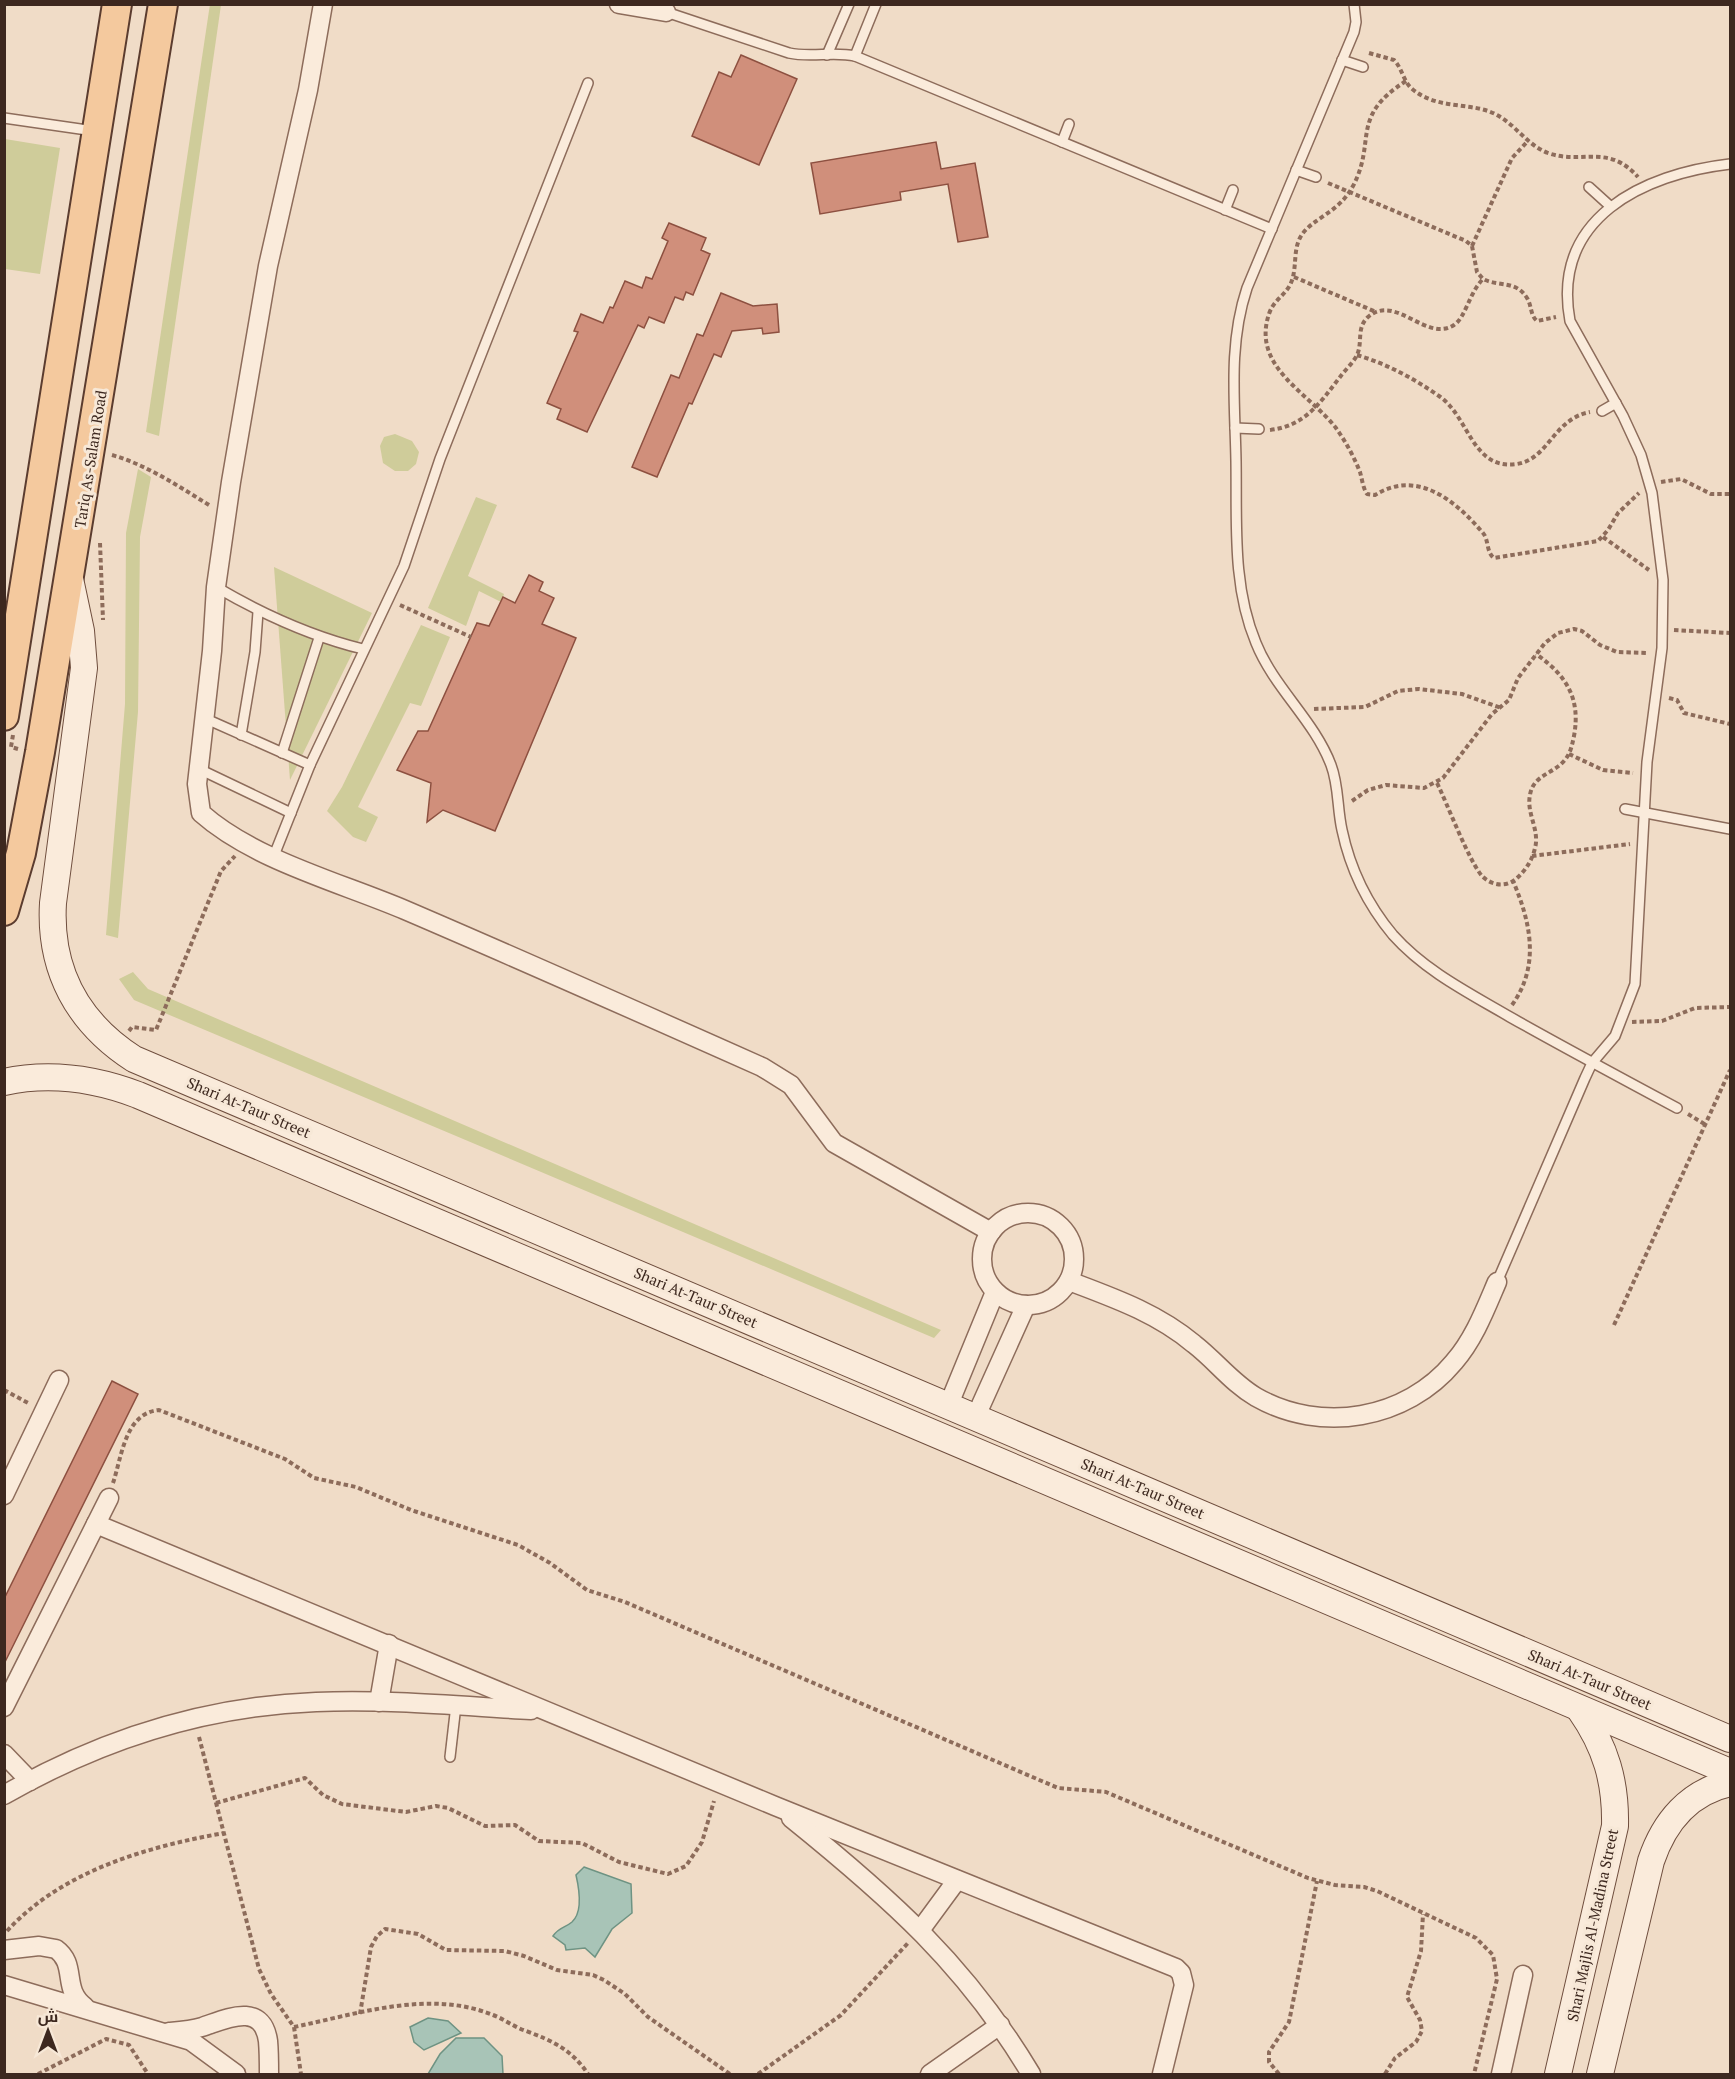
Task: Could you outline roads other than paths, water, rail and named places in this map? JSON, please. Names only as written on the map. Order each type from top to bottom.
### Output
[{"type":"main road","points":[[4,716],[117,4]]},
{"type":"main road","name":"Tariq As-Salam Road","points":[[4,911],[30,810],[70,579],[163,4]]},
{"type":"main road","name":"Shari At-Taur Street","points":[[70,579],[81,631],[84,668],[53,903],[53,939],[61,974],[78,1007],[102,1036],[117,1048],[134,1059],[949,1404],[1731,1739]]},
{"type":"main road","name":"Shari At-Taur Street","points":[[4,1082],[55,1077],[98,1082],[171,1109],[1580,1710],[1731,1772]]},
{"type":"main road","points":[[171,1109],[184,1080]]},
{"type":"main road","points":[[1218,1555],[1233,1526]]},
{"type":"main road","name":"Shari Majlis Al-Madina Street","points":[[1558,2074],[1615,1826],[1616,1801],[1605,1753],[1580,1710]]},
{"type":"main road","points":[[1600,2074],[1658,1839],[1671,1820],[1687,1804],[1706,1791],[1731,1783]]},
{"type":"street","points":[[323,4],[308,90],[286,181],[262,298],[216,587],[197,784],[201,813],[217,827],[273,858],[395,906],[762,1067],[791,1085],[834,1143],[991,1232]]},
{"type":"street","points":[[619,4],[666,12]]},
{"type":"street","points":[[1031,1213],[1046,1217],[1059,1225],[1069,1237],[1074,1251],[1074,1267],[1069,1281],[1051,1299],[1026,1305],[1014,1303],[995,1292],[988,1281],[982,1258],[984,1245],[991,1232],[1002,1221],[1016,1215],[1031,1213]]},
{"type":"street","points":[[1069,1281],[1117,1299],[1155,1317],[1196,1345],[1226,1376],[1255,1397],[1290,1412],[1330,1418],[1360,1416],[1389,1408],[1425,1389],[1441,1376],[1455,1361],[1475,1331],[1497,1282]]},
{"type":"street","points":[[949,1404],[995,1292]]},
{"type":"street","points":[[976,1416],[1026,1305]]},
{"type":"street","points":[[4,1495],[59,1380]]},
{"type":"street","points":[[4,1707],[109,1498]]},
{"type":"street","points":[[96,1524],[719,1783],[1176,1968],[1181,1973],[1184,1985],[1162,2074]]},
{"type":"street","points":[[379,1702],[388,1644]]},
{"type":"street","points":[[4,1795],[117,1741],[194,1718],[276,1705],[379,1702],[545,1711]]},
{"type":"street","points":[[4,1754],[30,1781]]},
{"type":"street","points":[[775,1806],[851,1866],[921,1929],[1000,2025],[1031,2074]]},
{"type":"street","points":[[921,1929],[957,1880]]},
{"type":"street","points":[[4,1950],[39,1946],[56,1949],[68,1965],[74,1996],[86,2008]]},
{"type":"street","points":[[1501,2074],[1523,1975]]},
{"type":"street","points":[[6,1983],[191,2041],[237,2074]]},
{"type":"street","points":[[166,2032],[200,2028],[233,2015],[249,2017],[256,2021],[266,2033],[269,2074]]},
{"type":"street","points":[[930,2074],[1000,2025]]},
{"type":"lane","points":[[827,55],[849,4]]},
{"type":"lane","points":[[855,56],[876,4]]},
{"type":"lane","points":[[1354,4],[1356,22],[1348,45],[1247,288],[1237,323],[1233,364],[1238,564],[1243,603],[1249,625],[1266,665],[1327,753],[1356,876],[1379,917],[1394,935],[1428,967],[1505,1014],[1677,1108]]},
{"type":"lane","points":[[666,12],[789,53],[810,57],[855,56],[1272,229]]},
{"type":"lane","points":[[1342,60],[1364,67]]},
{"type":"lane","points":[[273,858],[310,765],[404,566],[440,459],[588,83]]},
{"type":"lane","points":[[4,118],[97,132]]},
{"type":"lane","points":[[1062,141],[1069,124]]},
{"type":"lane","points":[[1497,1282],[1592,1063],[1615,1036],[1623,1019],[1638,965],[1646,771],[1662,648],[1663,580],[1659,533],[1650,486],[1641,455],[1617,404],[1569,315],[1566,287],[1574,254],[1591,224],[1610,206],[1645,188],[1691,172],[1731,164]]},
{"type":"lane","points":[[1296,170],[1316,177]]},
{"type":"lane","points":[[1589,187],[1610,206]]},
{"type":"lane","points":[[1225,210],[1233,190]]},
{"type":"lane","points":[[1602,411],[1617,404]]},
{"type":"lane","points":[[1235,428],[1258,429]]},
{"type":"lane","points":[[216,587],[258,612],[319,638],[363,649]]},
{"type":"lane","points":[[241,735],[255,652],[258,612]]},
{"type":"lane","points":[[282,753],[319,638]]},
{"type":"lane","points":[[204,718],[310,765]]},
{"type":"lane","points":[[199,769],[291,813]]},
{"type":"lane","points":[[1625,809],[1731,829]]},
{"type":"lane","points":[[450,1756],[456,1705]]}]
